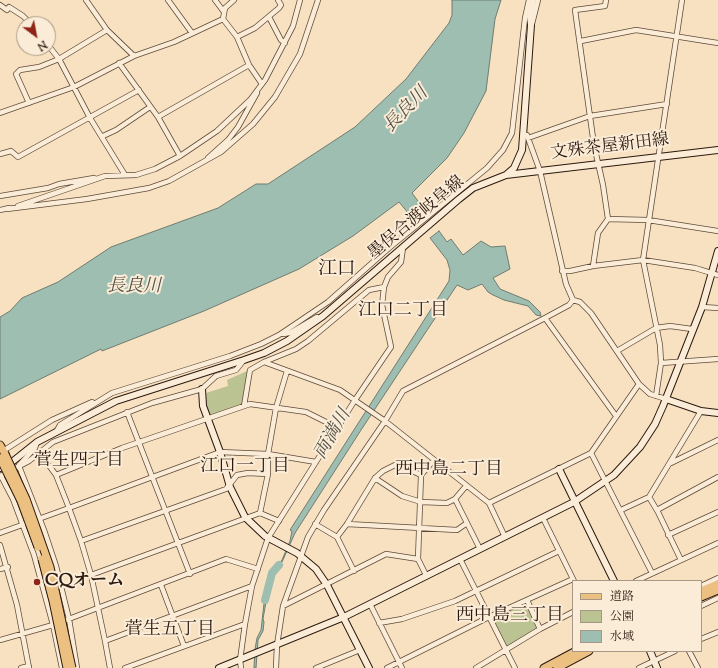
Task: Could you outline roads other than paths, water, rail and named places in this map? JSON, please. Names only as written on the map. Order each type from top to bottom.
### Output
[{"type":"main road","points":[[2,452],[39,550],[53,601],[67,668]]},
{"type":"main road","points":[[2,452],[26,499],[50,567],[58,598],[72,668]]},
{"type":"main road","points":[[702,591],[718,584]]},
{"type":"main road","points":[[702,597],[718,590]]},
{"type":"main road","points":[[544,668],[574,652]]},
{"type":"main road","points":[[557,668],[586,652]]},
{"type":"street","points":[[86,0],[107,30],[134,56]]},
{"type":"street","points":[[168,0],[192,33]]},
{"type":"street","points":[[215,0],[224,12]]},
{"type":"street","points":[[199,166],[228,140],[254,101],[260,86],[237,37],[223,19],[224,12],[234,0]]},
{"type":"street","points":[[237,37],[255,28],[280,8],[281,5],[278,0]]},
{"type":"street","points":[[0,196],[48,188],[59,184],[93,178],[136,175],[155,169],[180,156],[227,122],[250,100],[272,68],[285,43],[293,26],[300,0]]},
{"type":"street","points":[[0,210],[95,198],[149,188],[169,181],[199,166],[233,143],[253,124],[275,97],[300,54],[318,0]]},
{"type":"street","points":[[2,452],[52,420],[112,393],[230,356],[279,335],[328,302],[395,243],[487,168],[509,142],[515,121],[525,18],[529,0]]},
{"type":"street","name":"墨俣合渡岐阜線","points":[[0,468],[7,466],[37,442],[116,401],[264,353],[287,341],[322,316],[473,188],[506,175],[514,168],[522,150],[531,25],[530,17],[533,0]]},
{"type":"street","points":[[531,25],[538,0]]},
{"type":"street","points":[[593,266],[598,233],[608,219],[590,116],[576,10],[605,6],[606,0]]},
{"type":"street","points":[[656,396],[661,363],[643,260],[682,0]]},
{"type":"street","points":[[0,5],[7,10],[9,7],[23,16]]},
{"type":"street","points":[[269,17],[281,40],[285,43]]},
{"type":"street","points":[[0,114],[74,87],[134,56],[223,19]]},
{"type":"street","points":[[29,103],[16,74],[20,70],[39,67],[59,58],[107,30]]},
{"type":"street","points":[[581,41],[636,30],[718,43]]},
{"type":"street","points":[[56,54],[90,118],[103,136],[125,175]]},
{"type":"street","points":[[118,64],[158,117],[180,156]]},
{"type":"street","points":[[158,117],[249,65]]},
{"type":"street","points":[[0,154],[11,150],[18,157],[139,90]]},
{"type":"street","points":[[528,138],[590,116],[667,104]]},
{"type":"street","points":[[103,136],[116,130],[150,107]]},
{"type":"street","points":[[523,130],[528,138],[540,171],[562,271],[573,300]]},
{"type":"street","name":"文殊茶屋新田線","points":[[506,175],[718,150]]},
{"type":"street","points":[[7,209],[99,178]]},
{"type":"street","points":[[608,219],[648,220],[718,231]]},
{"type":"street","points":[[241,668],[245,624],[252,586],[270,539],[279,521],[316,462],[391,347],[382,305],[384,287],[388,277],[402,262],[403,248]]},
{"type":"street","points":[[219,668],[344,617],[543,518],[574,502],[606,482],[640,446],[655,424],[715,274],[718,250]]},
{"type":"street","points":[[562,271],[643,260],[695,268],[715,274]]},
{"type":"street","points":[[244,406],[250,370],[264,362],[296,349],[308,341],[369,290],[384,287]]},
{"type":"street","points":[[276,668],[277,645],[283,606],[298,555],[315,524],[403,391],[408,387],[545,318],[569,305],[573,300]]},
{"type":"street","points":[[573,300],[580,302],[591,313],[639,384],[646,391],[656,396],[701,411],[718,413]]},
{"type":"street","points":[[702,307],[718,308]]},
{"type":"street","points":[[279,335],[290,333],[317,317],[322,316]]},
{"type":"street","points":[[545,318],[616,416]]},
{"type":"street","points":[[617,351],[656,328],[670,326],[692,329]]},
{"type":"street","points":[[661,363],[681,360],[718,359]]},
{"type":"street","points":[[62,668],[42,584],[23,525],[1,476],[19,466],[53,442],[127,412],[202,389],[216,376],[236,370],[244,360]]},
{"type":"street","points":[[264,362],[286,371],[327,384],[356,400],[384,420],[489,503],[505,536]]},
{"type":"street","points":[[260,513],[268,474],[268,454],[276,408],[286,371]]},
{"type":"street","points":[[489,503],[591,453],[639,384]]},
{"type":"street","points":[[202,389],[203,406],[207,419],[220,452],[230,487],[245,517],[270,539],[298,555],[316,569],[327,585],[369,668]]},
{"type":"street","points":[[56,432],[60,425],[102,398]]},
{"type":"street","points":[[56,475],[139,442],[250,404],[306,412],[338,428]]},
{"type":"street","points":[[621,510],[649,497],[671,463],[701,411]]},
{"type":"street","points":[[127,412],[154,477],[190,574]]},
{"type":"street","points":[[671,463],[718,440]]},
{"type":"street","points":[[37,442],[36,448],[20,462],[19,466],[56,566],[77,668]]},
{"type":"street","points":[[39,452],[56,475],[81,541],[91,575],[110,668]]},
{"type":"street","points":[[0,533],[220,452],[268,454],[316,462]]},
{"type":"street","points":[[591,453],[652,573]]},
{"type":"street","points":[[426,575],[418,559],[421,475],[434,460]]},
{"type":"street","points":[[336,537],[347,524],[376,478],[383,470],[397,464],[421,475]]},
{"type":"street","points":[[559,469],[613,580]]},
{"type":"street","points":[[81,541],[230,487],[237,475],[248,473],[268,474]]},
{"type":"street","points":[[657,510],[718,477]]},
{"type":"street","points":[[376,478],[402,496],[421,502],[447,503],[455,499],[466,486]]},
{"type":"street","points":[[649,497],[657,510],[681,560]]},
{"type":"street","points":[[455,499],[480,549]]},
{"type":"street","points":[[668,535],[718,512]]},
{"type":"street","points":[[91,575],[245,517],[260,513],[279,521]]},
{"type":"street","points":[[543,518],[558,551],[574,580]]},
{"type":"street","points":[[347,524],[457,530],[467,523]]},
{"type":"street","points":[[315,524],[336,537],[354,572]]},
{"type":"street","points":[[638,580],[718,543]]},
{"type":"street","points":[[0,545],[8,567],[29,667],[21,668]]},
{"type":"street","points":[[379,623],[402,619],[455,601],[558,551]]},
{"type":"street","points":[[283,606],[354,572],[386,554],[418,559]]},
{"type":"street","points":[[0,640],[53,626],[68,619],[229,559],[258,569]]},
{"type":"street","points":[[460,559],[515,668]]},
{"type":"street","points":[[0,569],[8,567]]},
{"type":"street","points":[[702,586],[718,578]]},
{"type":"street","points":[[387,668],[489,617],[572,581]]},
{"type":"street","points":[[161,585],[184,646]]},
{"type":"street","points":[[105,641],[252,586]]},
{"type":"street","points":[[702,606],[718,598]]},
{"type":"street","points":[[527,600],[540,629]]},
{"type":"street","points":[[370,604],[402,668]]},
{"type":"street","points":[[476,668],[507,651],[540,629],[572,613]]},
{"type":"street","points":[[125,668],[245,624]]},
{"type":"street","points":[[702,640],[718,632]]},
{"type":"street","points":[[316,668],[328,666],[360,650]]},
{"type":"street","points":[[650,652],[658,668]]},
{"type":"street","points":[[639,668],[673,652]]},
{"type":"street","points":[[690,652],[698,668]]},
{"type":"water","name":"長良川","points":[[452,0],[501,0],[495,19],[486,91],[464,133],[447,158],[412,193],[421,205],[409,214],[399,202],[353,236],[299,269],[204,311],[102,351],[101,349],[0,399],[0,317],[10,311],[22,298],[58,282],[111,247],[218,208],[256,184],[268,184],[355,127],[406,79],[449,23],[452,15]]},
{"type":"water","points":[[439,231],[447,242],[451,239],[463,255],[481,241],[491,247],[505,246],[510,269],[493,278],[500,289],[529,301],[540,312],[541,316],[536,315],[528,306],[504,300],[493,295],[488,292],[482,284],[468,290],[457,285],[295,533],[282,562],[276,571],[267,596],[263,619],[263,631],[258,640],[256,668],[254,668],[255,649],[257,638],[261,630],[265,595],[273,571],[282,560],[290,541],[292,531],[290,530],[449,281],[450,270],[447,260],[430,238]]},
{"type":"waterway","name":"両満川","points":[[265,600],[272,573],[279,565]]},
{"type":"place","name":"CQオーム","points":[[37,582]]},
{"type":"district","name":"江口","points":[[337,271]]},
{"type":"district","name":"江口二丁目","points":[[403,312]]},
{"type":"district","name":"菅生四丁目","points":[[79,462]]},
{"type":"district","name":"江口一丁目","points":[[245,468]]},
{"type":"district","name":"西中島二丁目","points":[[449,471]]},
{"type":"district","name":"西中島三丁目","points":[[510,617]]},
{"type":"district","name":"菅生五丁目","points":[[170,631]]}]
